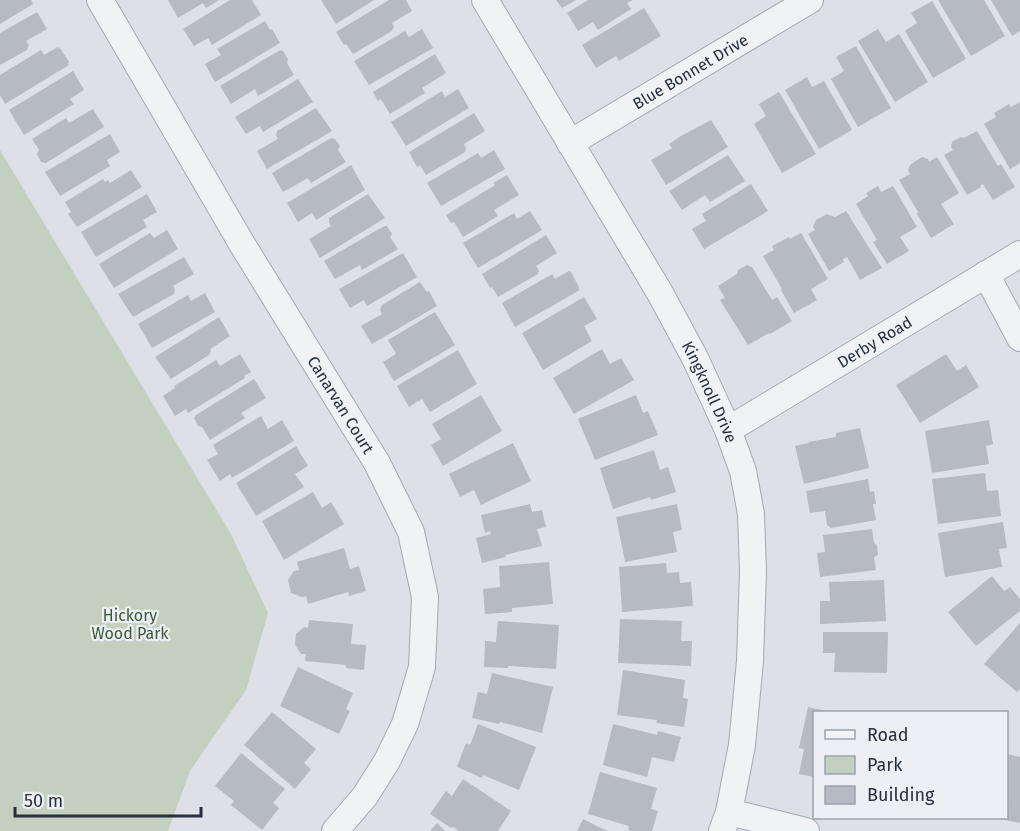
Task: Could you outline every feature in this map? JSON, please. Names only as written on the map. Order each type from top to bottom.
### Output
[{"type":"street","name":"Canarvan Court","points":[[100,0],[242,244],[377,463],[411,532],[425,597],[422,667],[405,724],[387,761],[365,796],[335,831]]},
{"type":"street","name":"Kingknoll Drive","points":[[485,0],[660,293],[695,358],[728,430],[743,471],[751,514],[753,571],[750,661],[742,745],[725,821]]},
{"type":"street","name":"Blue Bonnet Drive","points":[[570,143],[810,0]]},
{"type":"street","name":"Derby Road","points":[[728,430],[1020,254]]},
{"type":"street","points":[[986,274],[1020,338]]},
{"type":"street","points":[[725,821],[806,831]]},
{"type":"green space","name":"Hickory Wood Park","points":[[0,150],[231,534],[268,613],[246,690],[190,771],[168,831],[0,831]]},
{"type":"building","points":[[0,0],[31,0],[33,4],[0,24]]},
{"type":"building","points":[[168,0],[219,0],[206,8],[203,3],[178,18]]},
{"type":"building","points":[[230,0],[252,0],[261,15],[212,45],[208,38],[194,46],[183,29]]},
{"type":"building","points":[[321,0],[374,0],[336,24]]},
{"type":"building","points":[[389,0],[406,0],[412,11],[392,23],[394,26],[392,31],[353,54],[336,32]]},
{"type":"building","points":[[556,0],[576,0],[562,8]]},
{"type":"building","points":[[588,0],[633,0],[627,3],[631,9],[598,30],[593,22],[578,31],[567,13]]},
{"type":"building","points":[[938,0],[984,0],[1005,36],[971,56]]},
{"type":"building","points":[[991,0],[1020,0],[1020,31],[1012,36]]},
{"type":"building","points":[[932,1],[966,59],[933,78],[905,31],[917,23],[911,13]]},
{"type":"building","points":[[644,8],[661,36],[619,61],[616,56],[596,68],[582,45]]},
{"type":"building","points":[[37,12],[47,29],[26,41],[29,45],[27,50],[0,65],[0,33]]},
{"type":"building","points":[[265,21],[280,43],[215,82],[205,64],[221,55],[217,49]]},
{"type":"building","points":[[422,29],[433,48],[369,85],[354,61],[405,31],[409,37]]},
{"type":"building","points":[[878,29],[886,42],[899,34],[928,82],[895,102],[858,41]]},
{"type":"building","points":[[856,46],[891,108],[858,127],[831,79],[844,71],[836,57]]},
{"type":"building","points":[[58,47],[69,65],[5,104],[0,95],[0,75],[41,50],[44,55]]},
{"type":"building","points":[[280,50],[288,59],[287,63],[294,75],[258,96],[255,89],[231,104],[220,86]]},
{"type":"building","points":[[435,54],[446,73],[422,88],[425,93],[390,114],[381,99],[378,101],[373,92]]},
{"type":"building","points":[[73,71],[84,90],[70,99],[74,104],[24,135],[9,110]]},
{"type":"building","points":[[807,77],[812,87],[824,81],[852,130],[819,149],[785,90]]},
{"type":"building","points":[[298,79],[313,102],[263,132],[260,126],[246,134],[235,117]]},
{"type":"building","points":[[458,89],[469,108],[406,146],[391,122],[442,91],[445,97]]},
{"type":"building","points":[[779,92],[816,154],[782,173],[754,124],[766,116],[759,104]]},
{"type":"building","points":[[1020,102],[1020,163],[1010,169],[984,124],[996,117],[994,113],[1009,104],[1011,107]]},
{"type":"building","points":[[316,108],[332,131],[267,169],[257,151],[278,139],[277,131]]},
{"type":"building","points":[[93,109],[104,127],[46,163],[41,162],[37,154],[39,150],[32,139],[66,118],[69,123]]},
{"type":"building","points":[[474,113],[485,131],[464,144],[465,152],[426,175],[420,165],[417,167],[409,152]]},
{"type":"building","points":[[711,120],[728,147],[666,185],[651,160],[672,148],[669,144],[681,136]]},
{"type":"building","points":[[977,131],[998,166],[1001,164],[1015,187],[993,200],[983,184],[967,195],[944,155],[953,150],[952,142]]},
{"type":"building","points":[[110,134],[120,152],[107,160],[110,166],[60,196],[45,172]]},
{"type":"building","points":[[331,138],[335,139],[340,146],[338,150],[346,162],[311,183],[308,178],[283,192],[272,173]]},
{"type":"building","points":[[494,150],[505,169],[441,206],[427,183],[478,153],[481,158]]},
{"type":"building","points":[[728,155],[745,181],[710,202],[705,195],[682,210],[669,191]]},
{"type":"building","points":[[922,157],[928,159],[929,162],[937,157],[959,193],[941,204],[954,224],[931,238],[899,180],[910,174],[908,170],[910,165]]},
{"type":"building","points":[[351,165],[365,190],[316,220],[312,213],[298,222],[287,203]]},
{"type":"building","points":[[131,170],[142,187],[77,227],[68,214],[71,212],[65,202],[103,179],[110,183]]},
{"type":"building","points":[[507,175],[519,195],[494,210],[498,216],[463,237],[454,222],[451,223],[446,215]]},
{"type":"building","points":[[751,184],[768,211],[704,249],[692,229],[706,221],[702,214]]},
{"type":"building","points":[[878,186],[881,192],[893,186],[917,227],[900,237],[909,251],[887,264],[873,242],[877,240],[856,204],[868,196],[866,193]]},
{"type":"building","points":[[147,194],[157,212],[143,220],[147,227],[96,257],[81,232]]},
{"type":"building","points":[[368,194],[385,218],[320,258],[309,239],[331,226],[329,218]]},
{"type":"building","points":[[530,211],[542,230],[478,268],[463,243],[514,213],[517,219]]},
{"type":"building","points":[[846,211],[882,268],[860,280],[847,257],[843,259],[844,262],[829,271],[808,234],[815,230],[813,227],[816,220],[827,214],[835,217]]},
{"type":"building","points":[[387,226],[392,234],[390,237],[398,249],[362,270],[360,265],[335,279],[324,261]]},
{"type":"building","points":[[167,230],[178,249],[114,288],[99,264],[150,233],[154,238]]},
{"type":"building","points":[[801,233],[828,279],[811,289],[817,300],[794,313],[763,256],[774,250],[772,246]]},
{"type":"building","points":[[546,235],[557,253],[536,266],[539,270],[538,274],[498,297],[482,274]]},
{"type":"building","points":[[403,253],[417,277],[367,306],[364,300],[350,308],[339,289]]},
{"type":"building","points":[[184,257],[194,274],[173,286],[174,294],[133,317],[118,294]]},
{"type":"building","points":[[747,265],[752,267],[772,300],[777,297],[792,321],[748,345],[720,300],[725,298],[718,286]]},
{"type":"building","points":[[569,271],[580,290],[515,327],[502,303],[552,274],[555,279]]},
{"type":"building","points":[[420,282],[427,292],[429,291],[437,306],[372,344],[361,326],[382,314],[380,310],[382,305]]},
{"type":"building","points":[[205,293],[215,312],[152,348],[138,324],[188,295],[191,301]]},
{"type":"building","points":[[584,297],[597,319],[584,326],[592,341],[543,370],[522,333]]},
{"type":"building","points":[[435,312],[455,345],[394,381],[383,362],[396,354],[388,340]]},
{"type":"building","points":[[219,317],[230,336],[210,349],[209,355],[171,379],[155,357]]},
{"type":"building","points":[[602,349],[610,364],[621,358],[634,380],[574,414],[553,378]]},
{"type":"building","points":[[458,350],[477,384],[430,412],[422,399],[409,407],[397,386]]},
{"type":"building","points":[[240,354],[251,372],[244,376],[245,378],[188,413],[186,409],[175,416],[163,396],[175,388],[174,386],[216,360],[220,366]]},
{"type":"building","points":[[946,354],[957,371],[966,365],[979,387],[920,423],[896,385]]},
{"type":"building","points":[[254,379],[266,398],[241,413],[245,418],[210,440],[202,427],[198,426],[194,418],[196,415]]},
{"type":"building","points":[[481,395],[502,431],[443,466],[431,445],[441,439],[432,424]]},
{"type":"building","points":[[636,395],[643,413],[648,411],[658,435],[595,460],[578,419]]},
{"type":"building","points":[[261,416],[268,429],[282,420],[294,441],[232,478],[230,474],[220,481],[207,460],[218,454],[213,445]]},
{"type":"building","points":[[989,420],[993,444],[986,446],[989,464],[932,473],[925,431]]},
{"type":"building","points":[[860,428],[869,468],[804,484],[795,446],[836,437],[836,433]]},
{"type":"building","points":[[513,443],[531,481],[481,505],[474,490],[460,497],[449,474]]},
{"type":"building","points":[[296,446],[308,466],[295,474],[304,487],[256,516],[236,483]]},
{"type":"building","points":[[654,450],[660,470],[668,467],[676,492],[651,500],[650,497],[613,509],[600,468]]},
{"type":"building","points":[[985,473],[987,491],[998,490],[1001,516],[938,524],[932,479]]},
{"type":"building","points":[[868,479],[870,492],[874,491],[876,504],[873,504],[876,520],[831,528],[827,525],[825,511],[810,513],[806,491]]},
{"type":"building","points":[[313,492],[322,508],[331,502],[344,524],[284,560],[262,521]]},
{"type":"building","points":[[530,504],[532,512],[542,510],[546,527],[537,529],[542,546],[482,563],[476,538],[491,534],[490,531],[485,533],[481,515]]},
{"type":"building","points":[[677,504],[682,530],[673,532],[677,552],[625,562],[616,517]]},
{"type":"building","points":[[1003,522],[1007,548],[999,549],[1002,567],[945,577],[938,533]]},
{"type":"building","points":[[872,529],[878,555],[874,557],[876,570],[820,577],[817,553],[825,552],[823,535]]},
{"type":"building","points":[[344,548],[350,569],[359,566],[366,591],[349,596],[348,592],[308,604],[306,596],[291,593],[288,580],[294,571],[299,570],[297,562]]},
{"type":"building","points":[[549,562],[553,604],[512,608],[512,612],[485,614],[483,589],[500,587],[499,566]]},
{"type":"building","points":[[666,563],[667,573],[679,572],[680,583],[691,582],[693,606],[622,612],[619,567]]},
{"type":"building","points":[[992,576],[1004,591],[1010,587],[1020,599],[1020,611],[976,646],[948,612]]},
{"type":"building","points":[[884,580],[886,621],[820,624],[820,601],[830,601],[829,582]]},
{"type":"building","points":[[620,619],[682,621],[681,641],[692,641],[691,666],[618,663]]},
{"type":"building","points":[[309,620],[353,624],[351,644],[366,645],[364,670],[346,668],[346,665],[305,661],[306,654],[301,654],[295,645],[296,634],[304,627],[308,628]]},
{"type":"building","points":[[498,621],[559,625],[556,669],[484,667],[485,641],[496,642]]},
{"type":"building","points":[[1020,623],[1020,689],[1017,692],[984,664]]},
{"type":"building","points":[[823,632],[888,632],[887,673],[834,672],[835,653],[823,653]]},
{"type":"building","points":[[298,667],[353,693],[346,709],[350,711],[339,734],[280,706]]},
{"type":"building","points":[[623,670],[685,680],[683,698],[688,699],[684,727],[656,723],[657,720],[617,715]]},
{"type":"building","points":[[492,673],[553,687],[542,733],[500,722],[499,724],[472,718],[478,692],[487,694]]},
{"type":"building","points":[[808,707],[826,711],[813,711],[813,777],[799,774],[804,749],[799,748]]},
{"type":"building","points":[[272,712],[316,749],[304,763],[311,769],[295,789],[244,745]]},
{"type":"building","points":[[478,724],[536,747],[519,790],[457,767],[466,743],[470,745]]},
{"type":"building","points":[[613,724],[657,735],[658,731],[681,737],[674,762],[652,757],[647,777],[603,765]]},
{"type":"building","points":[[241,753],[285,789],[273,803],[279,808],[262,830],[231,805],[234,801],[215,786]]},
{"type":"building","points":[[1008,754],[1020,757],[1020,823],[1005,820],[1008,819]]},
{"type":"building","points":[[600,772],[657,788],[651,809],[658,811],[652,831],[631,831],[628,830],[629,826],[588,814]]},
{"type":"building","points":[[463,779],[511,811],[498,831],[459,831],[430,814],[446,791],[452,796]]},
{"type":"building","points":[[583,819],[607,831],[577,831]]},
{"type":"building","points":[[437,823],[445,831],[430,831]]}]
